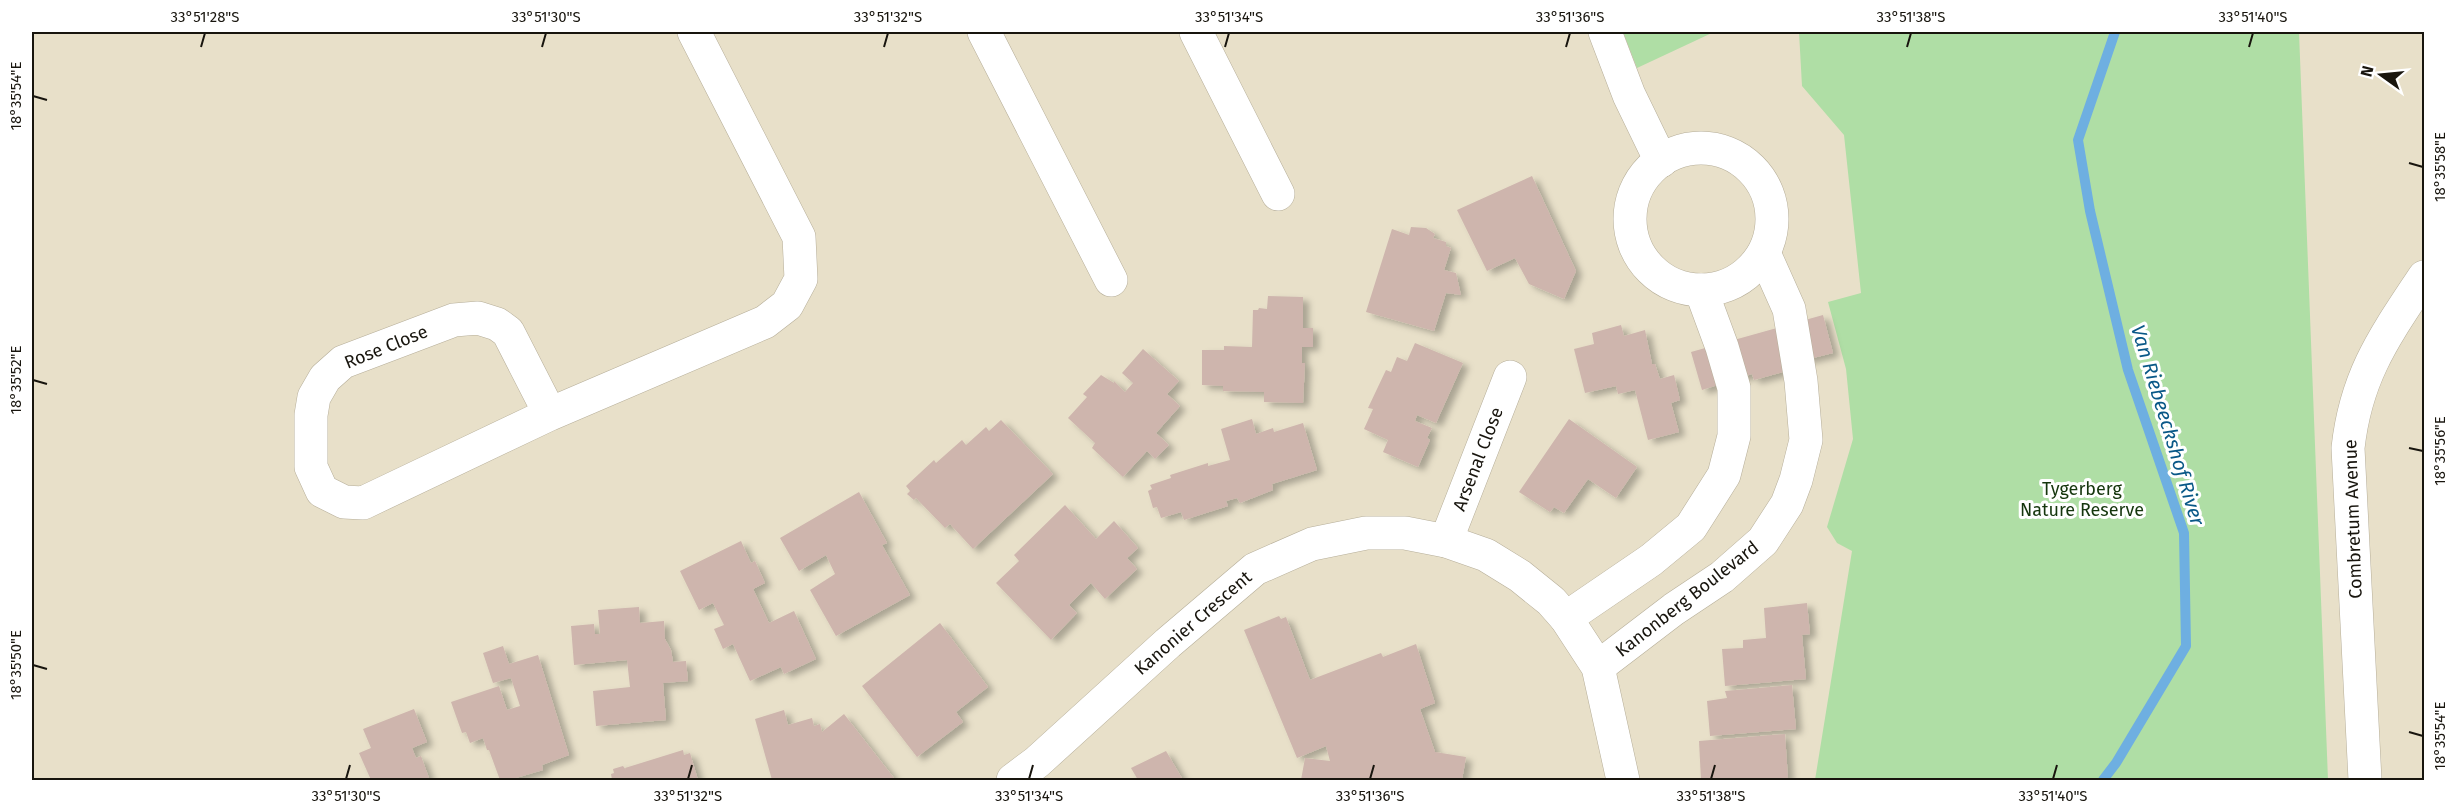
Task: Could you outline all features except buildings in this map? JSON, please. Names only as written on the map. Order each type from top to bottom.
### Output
[{"type":"street","name":"Rose Close","points":[[550,414],[508,332],[497,324],[478,318],[454,320],[343,362],[325,378],[314,397],[310,415],[311,466],[322,491],[344,502],[363,503],[550,414],[765,322],[787,305],[801,279],[799,237],[694,32]]},
{"type":"street","points":[[984,32],[1111,280]]},
{"type":"street","points":[[1196,32],[1278,194]]},
{"type":"street","points":[[1605,32],[1629,95],[1661,161]]},
{"type":"street","points":[[1706,148],[1729,153],[1749,166],[1764,184],[1772,207],[1772,230],[1764,253],[1753,268],[1738,281],[1720,288],[1701,290],[1684,288],[1667,282],[1641,257],[1630,223],[1632,205],[1647,173],[1661,161],[1682,150],[1706,148]]},
{"type":"street","name":"Kanonberg Boulevard","points":[[1598,668],[1674,609],[1722,577],[1763,541],[1787,504],[1806,440],[1801,381],[1789,309],[1764,253]]},
{"type":"street","name":"Combretum Avenue","points":[[2365,780],[2348,448],[2351,421],[2368,367],[2382,341],[2424,277]]},
{"type":"street","points":[[1566,618],[1651,560],[1691,527],[1724,475],[1734,436],[1734,388],[1701,290]]},
{"type":"street","name":"Arsenal Close","points":[[1446,541],[1510,377]]},
{"type":"street","name":"Kanonier Crescent","points":[[1013,780],[1038,762],[1168,643],[1255,569],[1312,544],[1366,533],[1406,533],[1446,541],[1486,555],[1520,576],[1551,601],[1566,618],[1598,668],[1623,780]]},
{"type":"green space","points":[[1623,32],[1714,32],[1637,68]]},
{"type":"green space","name":"Tygerberg Nature Reserve","points":[[1799,32],[2299,32],[2328,780],[1815,780],[1852,551],[1837,543],[1827,527],[1853,439],[1846,369],[1828,302],[1861,293],[1844,135],[1802,86]]},
{"type":"waterway","name":"Van Riebeeckshof River","points":[[2103,780],[2116,763],[2186,646],[2184,533],[2128,370],[2090,211],[2078,140],[2115,32]]}]
